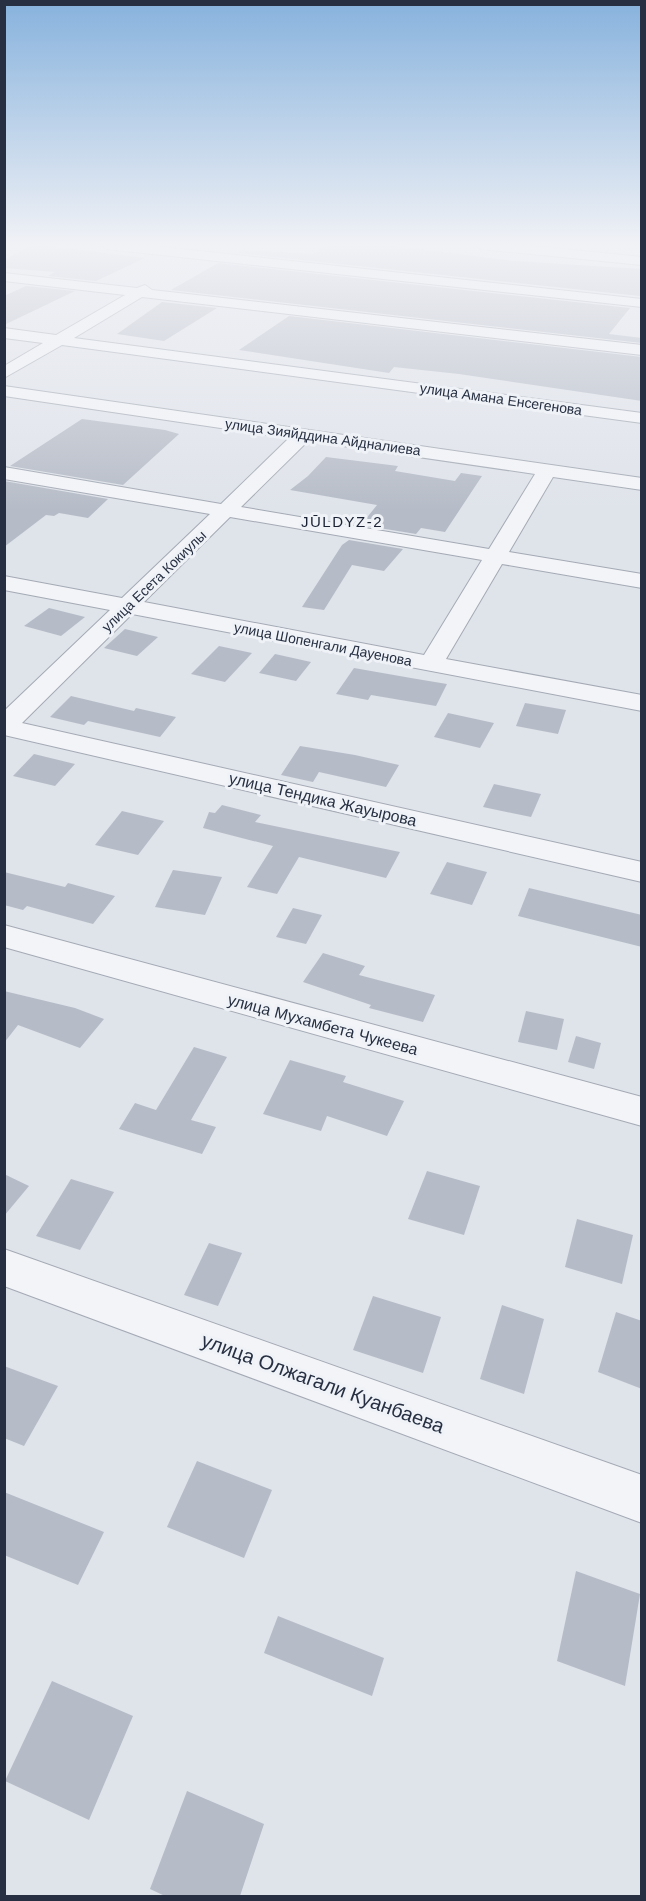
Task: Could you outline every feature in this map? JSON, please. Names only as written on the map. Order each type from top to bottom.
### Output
[{"type":"street","name":"улица Амана Енсегенова","points":[[10,334],[642,418]]},
{"type":"street","points":[[4,373],[69,334]]},
{"type":"street","points":[[501,334],[642,350]]},
{"type":"street","name":"улица Зияйддина Айдналиева","points":[[4,391],[642,484]]},
{"type":"street","name":"улица Есета Кокиулы","points":[[4,726],[303,435]]},
{"type":"street","points":[[431,664],[547,470]]},
{"type":"street","points":[[4,473],[227,509],[495,558],[642,581]]},
{"type":"street","name":"улица Шопенгали Дауенова","points":[[4,583],[642,703]]},
{"type":"street","name":"улица Тендика Жауырова","points":[[4,726],[642,872]]},
{"type":"street","name":"улица Мухамбета Чукеева","points":[[4,936],[642,1112]]},
{"type":"street","name":"улица Олжагали Куанбаева","points":[[4,1267],[642,1499]]},
{"type":"building","points":[[117,334],[176,334],[164,341]]},
{"type":"building","points":[[263,334],[442,334],[642,357],[642,401],[459,374],[394,367],[389,373],[239,350]]},
{"type":"building","points":[[559,334],[609,334],[642,338],[642,343]]},
{"type":"building","points":[[82,419],[165,430],[179,434],[123,485],[10,466]]},
{"type":"building","points":[[326,457],[398,466],[395,471],[455,481],[461,473],[482,476],[445,532],[421,528],[416,534],[361,525],[377,505],[290,490],[308,476]]},
{"type":"building","points":[[4,481],[108,499],[88,518],[59,513],[54,516],[46,515],[4,547]]},
{"type":"building","points":[[349,540],[403,549],[384,571],[352,565],[324,610],[302,607],[342,545]]},
{"type":"building","points":[[49,608],[85,617],[61,636],[24,626]]},
{"type":"building","points":[[125,629],[158,637],[137,656],[104,648]]},
{"type":"building","points":[[219,646],[252,653],[225,682],[191,674]]},
{"type":"building","points":[[275,654],[311,662],[296,681],[259,673]]},
{"type":"building","points":[[354,668],[447,684],[436,706],[371,695],[368,700],[336,694]]},
{"type":"building","points":[[71,696],[134,711],[136,708],[176,717],[160,737],[88,721],[84,725],[50,717]]},
{"type":"building","points":[[525,703],[566,710],[558,734],[516,726]]},
{"type":"building","points":[[448,713],[494,723],[480,748],[434,737]]},
{"type":"building","points":[[300,746],[399,765],[386,787],[319,772],[313,782],[281,775]]},
{"type":"building","points":[[34,754],[75,764],[55,786],[13,776]]},
{"type":"building","points":[[494,784],[541,794],[531,817],[483,807]]},
{"type":"building","points":[[222,805],[261,815],[255,822],[400,852],[386,878],[299,857],[277,894],[247,887],[273,846],[203,828],[209,812],[215,813]]},
{"type":"building","points":[[122,811],[164,821],[138,855],[95,845]]},
{"type":"building","points":[[447,862],[487,872],[472,905],[430,894]]},
{"type":"building","points":[[173,870],[222,877],[205,915],[155,907]]},
{"type":"building","points":[[4,872],[65,887],[68,883],[115,896],[93,924],[27,906],[23,910],[4,905]]},
{"type":"building","points":[[529,888],[642,915],[642,947],[518,916]]},
{"type":"building","points":[[293,908],[322,915],[306,944],[276,937]]},
{"type":"building","points":[[323,953],[365,966],[359,975],[435,995],[423,1022],[369,1008],[371,1005],[303,982]]},
{"type":"building","points":[[4,991],[75,1008],[104,1019],[80,1048],[18,1025],[4,1043]]},
{"type":"building","points":[[526,1011],[564,1019],[557,1050],[518,1042]]},
{"type":"building","points":[[576,1036],[601,1043],[594,1069],[568,1062]]},
{"type":"building","points":[[194,1047],[227,1057],[191,1120],[216,1127],[202,1154],[119,1129],[135,1103],[156,1110]]},
{"type":"building","points":[[290,1060],[346,1076],[343,1082],[404,1101],[387,1136],[327,1116],[321,1131],[263,1114]]},
{"type":"building","points":[[427,1171],[480,1186],[464,1235],[408,1219]]},
{"type":"building","points":[[4,1174],[29,1186],[4,1216]]},
{"type":"building","points":[[71,1179],[114,1192],[80,1250],[36,1236]]},
{"type":"building","points":[[577,1219],[633,1235],[622,1284],[565,1267]]},
{"type":"building","points":[[209,1243],[242,1253],[218,1306],[184,1295]]},
{"type":"building","points":[[373,1296],[441,1317],[423,1373],[353,1350]]},
{"type":"building","points":[[502,1305],[544,1319],[524,1394],[480,1379]]},
{"type":"building","points":[[616,1312],[642,1321],[642,1389],[598,1372]]},
{"type":"building","points":[[4,1366],[58,1386],[24,1446],[4,1438]]},
{"type":"building","points":[[197,1461],[272,1490],[244,1558],[167,1527]]},
{"type":"building","points":[[4,1492],[104,1532],[78,1585],[4,1555]]},
{"type":"building","points":[[576,1571],[640,1594],[625,1686],[557,1661]]},
{"type":"building","points":[[278,1616],[384,1658],[372,1696],[264,1653]]},
{"type":"building","points":[[52,1681],[133,1716],[89,1820],[5,1781]]},
{"type":"building","points":[[187,1791],[264,1824],[240,1896],[165,1896],[150,1889]]},
{"type":"district","name":"JŪLDYZ-2","points":[[342,522]]}]
